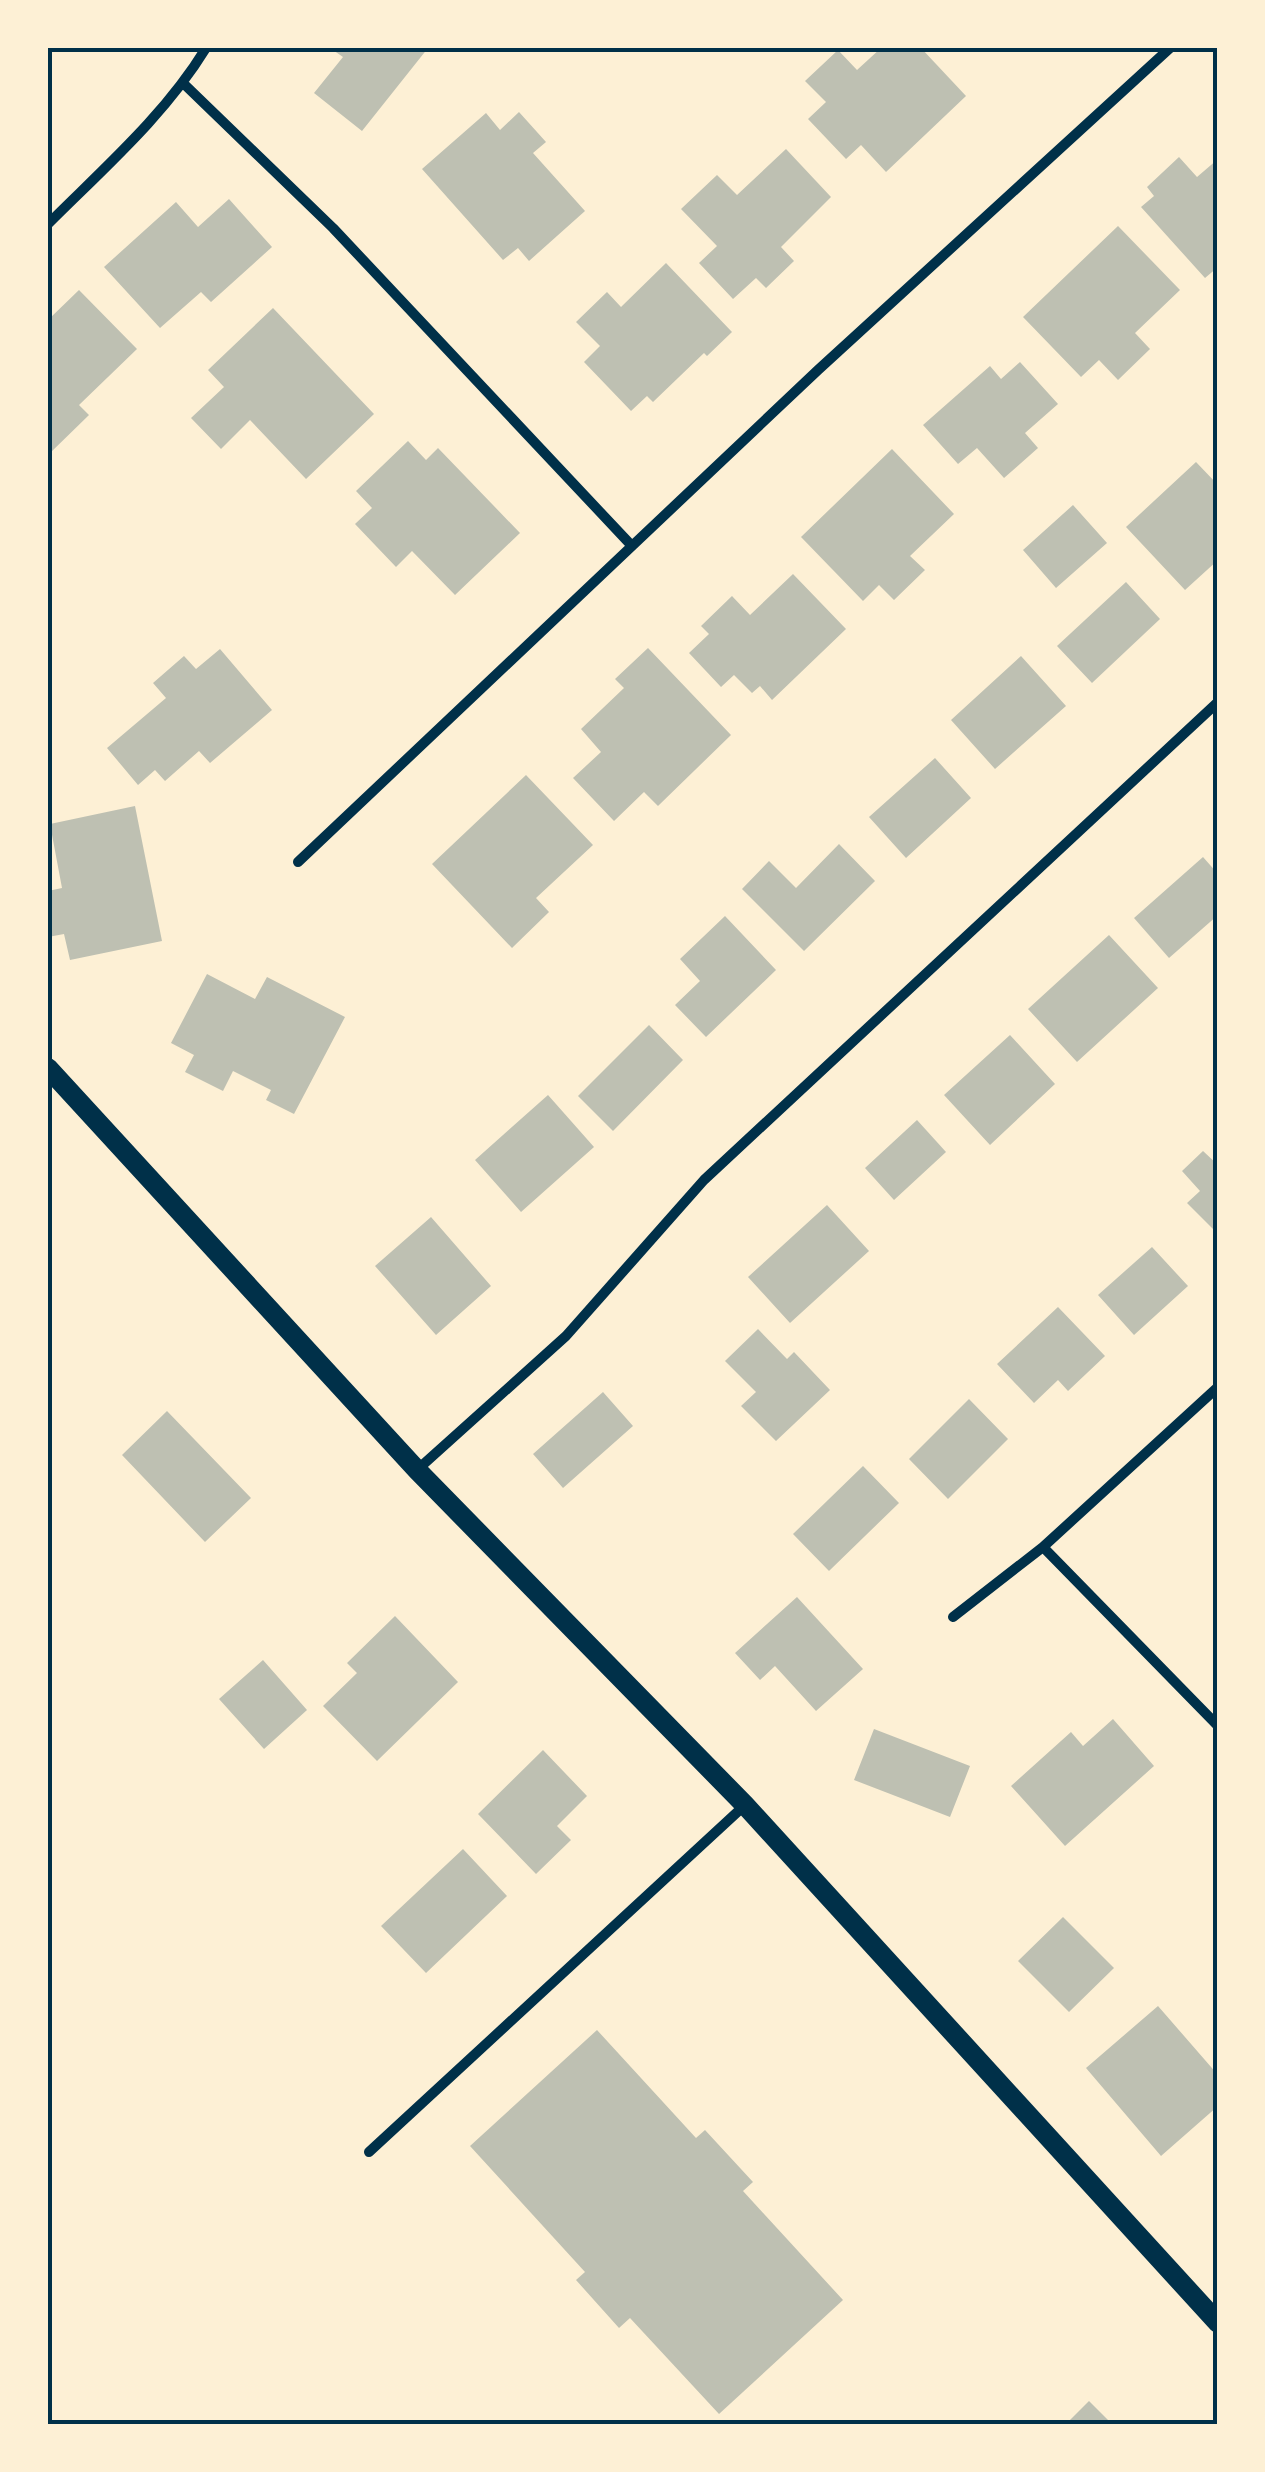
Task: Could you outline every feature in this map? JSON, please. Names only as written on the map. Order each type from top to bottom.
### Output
[{"type":"main road","points":[[48,1068],[417,1470],[745,1805],[1218,2322]]},
{"type":"street","points":[[48,224],[184,84],[206,48]]},
{"type":"street","points":[[298,862],[818,370],[1170,48]]},
{"type":"street","points":[[184,84],[333,228],[632,546]]},
{"type":"street","points":[[417,1470],[566,1336],[704,1180],[1218,702]]},
{"type":"street","points":[[953,1617],[1044,1546],[1218,1387]]},
{"type":"street","points":[[1044,1546],[1218,1726]]},
{"type":"street","points":[[369,2152],[745,1805]]},
{"type":"building","points":[[330,48],[428,48],[362,131],[314,93],[343,57]]},
{"type":"building","points":[[881,48],[921,48],[966,96],[886,172],[861,145],[846,159],[808,119],[826,102],[805,81],[838,50],[857,70]]},
{"type":"building","points":[[519,112],[546,142],[533,153],[585,211],[529,261],[518,248],[503,260],[422,169],[486,113],[500,130]]},
{"type":"building","points":[[786,149],[831,197],[781,247],[794,261],[766,288],[756,278],[733,299],[699,263],[717,246],[681,209],[717,175],[737,195]]},
{"type":"building","points":[[1179,157],[1197,177],[1218,159],[1218,267],[1205,278],[1141,207],[1154,196],[1147,187]]},
{"type":"building","points":[[229,199],[272,247],[211,302],[201,292],[160,328],[104,267],[176,202],[198,227]]},
{"type":"building","points":[[1118,226],[1180,290],[1135,333],[1150,349],[1118,380],[1099,360],[1081,377],[1023,317]]},
{"type":"building","points":[[666,263],[732,332],[653,402],[647,396],[631,411],[584,362],[600,346],[576,322],[607,292],[621,307]]},
{"type":"building","points":[[79,290],[137,349],[79,405],[89,415],[48,455],[48,320]]},
{"type":"building","points":[[273,308],[374,414],[306,479],[250,420],[221,449],[191,418],[224,387],[208,370]]},
{"type":"building","points":[[1020,362],[1058,404],[1025,433],[1038,448],[1004,478],[977,448],[958,464],[923,425],[990,366],[1001,379]]},
{"type":"building","points":[[408,441],[426,460],[438,448],[520,533],[455,595],[412,551],[396,567],[355,524],[372,508],[356,491]]},
{"type":"building","points":[[892,449],[954,514],[910,556],[925,570],[894,600],[879,585],[863,601],[801,537]]},
{"type":"building","points":[[1196,462],[1218,485],[1218,560],[1185,590],[1126,527]]},
{"type":"building","points":[[1073,505],[1107,543],[1056,588],[1023,550]]},
{"type":"building","points":[[793,574],[846,629],[772,700],[760,686],[752,693],[734,675],[721,687],[689,653],[709,634],[701,626],[732,596],[750,615]]},
{"type":"building","points":[[1126,582],[1160,619],[1092,683],[1057,646]]},
{"type":"building","points":[[648,648],[731,735],[658,806],[644,792],[614,821],[573,778],[601,752],[581,729],[624,688],[615,679]]},
{"type":"building","points":[[220,649],[272,710],[210,763],[199,751],[165,781],[155,770],[138,785],[107,748],[166,698],[153,683],[184,656],[196,669]]},
{"type":"building","points":[[1021,656],[1066,706],[995,769],[951,720]]},
{"type":"building","points":[[935,758],[971,798],[906,858],[869,817]]},
{"type":"building","points":[[526,775],[593,845],[536,898],[549,912],[512,948],[432,864]]},
{"type":"building","points":[[135,806],[162,941],[70,960],[64,934],[48,937],[48,891],[62,888],[50,824]]},
{"type":"building","points":[[839,844],[875,881],[804,951],[742,889],[769,861],[796,888]]},
{"type":"building","points":[[1203,857],[1218,874],[1218,915],[1169,958],[1134,918]]},
{"type":"building","points":[[725,916],[776,970],[706,1037],[675,1005],[700,981],[680,959]]},
{"type":"building","points":[[1109,935],[1158,988],[1077,1062],[1028,1009]]},
{"type":"building","points":[[207,974],[255,999],[267,977],[345,1017],[294,1114],[266,1100],[271,1090],[233,1071],[223,1091],[185,1072],[194,1055],[171,1043]]},
{"type":"building","points":[[649,1025],[683,1060],[613,1131],[578,1096]]},
{"type":"building","points":[[1010,1035],[1055,1084],[990,1145],[944,1095]]},
{"type":"building","points":[[548,1095],[594,1147],[521,1212],[475,1160]]},
{"type":"building","points":[[917,1120],[946,1152],[894,1200],[865,1168]]},
{"type":"building","points":[[1203,1151],[1218,1165],[1218,1234],[1187,1203],[1200,1191],[1182,1171]]},
{"type":"building","points":[[827,1205],[869,1251],[790,1323],[748,1277]]},
{"type":"building","points":[[431,1217],[491,1286],[436,1335],[375,1266]]},
{"type":"building","points":[[1152,1247],[1188,1286],[1134,1335],[1098,1295]]},
{"type":"building","points":[[1058,1307],[1105,1356],[1068,1391],[1058,1380],[1034,1403],[997,1364]]},
{"type":"building","points":[[758,1329],[787,1359],[794,1352],[830,1390],[776,1441],[741,1406],[756,1392],[725,1361]]},
{"type":"building","points":[[603,1392],[633,1426],[563,1488],[533,1454]]},
{"type":"building","points":[[969,1399],[1008,1439],[948,1499],[909,1459]]},
{"type":"building","points":[[167,1411],[251,1498],[205,1542],[122,1455]]},
{"type":"building","points":[[863,1466],[899,1503],[829,1571],[793,1534]]},
{"type":"building","points":[[797,1597],[863,1669],[816,1711],[775,1666],[760,1680],[735,1653]]},
{"type":"building","points":[[395,1616],[458,1682],[377,1761],[323,1706],[357,1673],[347,1663]]},
{"type":"building","points":[[263,1660],[307,1710],[264,1749],[219,1699]]},
{"type":"building","points":[[1113,1719],[1154,1766],[1065,1846],[1011,1786],[1071,1732],[1083,1746]]},
{"type":"building","points":[[874,1729],[970,1766],[950,1817],[854,1780]]},
{"type":"building","points":[[543,1750],[587,1796],[557,1826],[571,1840],[536,1874],[478,1814]]},
{"type":"building","points":[[463,1849],[507,1896],[426,1973],[381,1926]]},
{"type":"building","points":[[1063,1917],[1114,1968],[1069,2012],[1018,1961]]},
{"type":"building","points":[[1158,2006],[1218,2075],[1218,2106],[1161,2156],[1086,2068]]},
{"type":"building","points":[[597,2030],[696,2138],[705,2130],[753,2182],[743,2191],[843,2300],[719,2414],[630,2318],[619,2328],[576,2280],[585,2272],[470,2146]]},
{"type":"building","points":[[1089,2401],[1112,2424],[1066,2424]]}]
